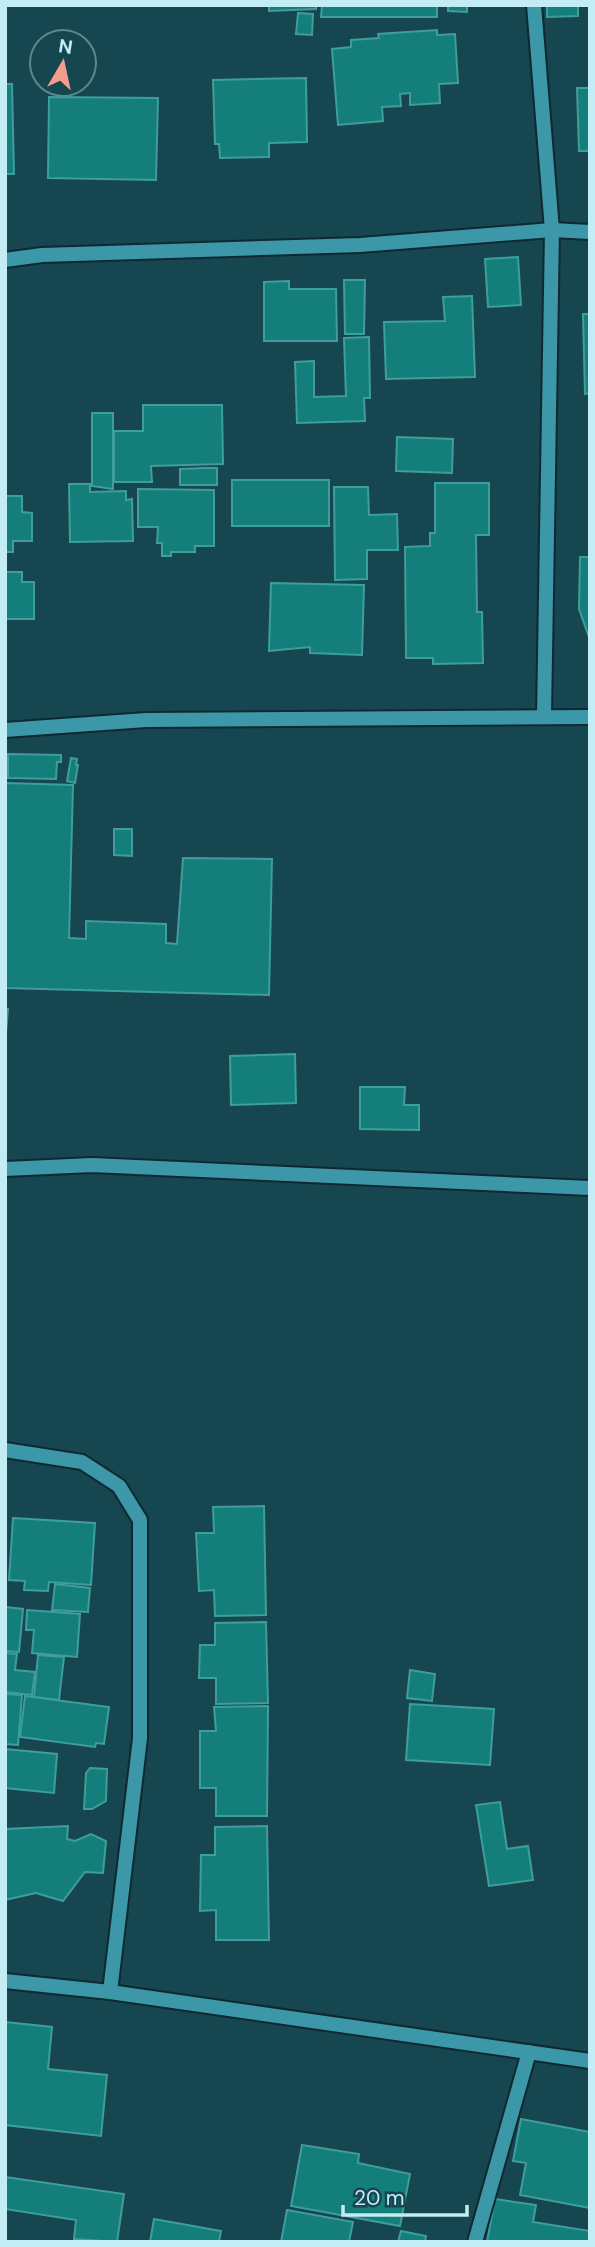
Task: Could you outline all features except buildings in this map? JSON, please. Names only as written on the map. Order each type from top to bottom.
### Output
[{"type":"street","points":[[534,5],[552,230],[544,716]]},
{"type":"street","points":[[5,260],[41,255],[360,245],[552,230],[590,232]]},
{"type":"street","points":[[5,730],[146,720],[590,717]]},
{"type":"street","points":[[5,1168],[92,1165],[590,1188]]},
{"type":"street","points":[[5,1450],[82,1462],[119,1486],[140,1520],[140,1738],[110,1992]]},
{"type":"street","points":[[5,1981],[110,1992],[590,2061]]},
{"type":"street","points":[[475,2242],[529,2052]]}]
